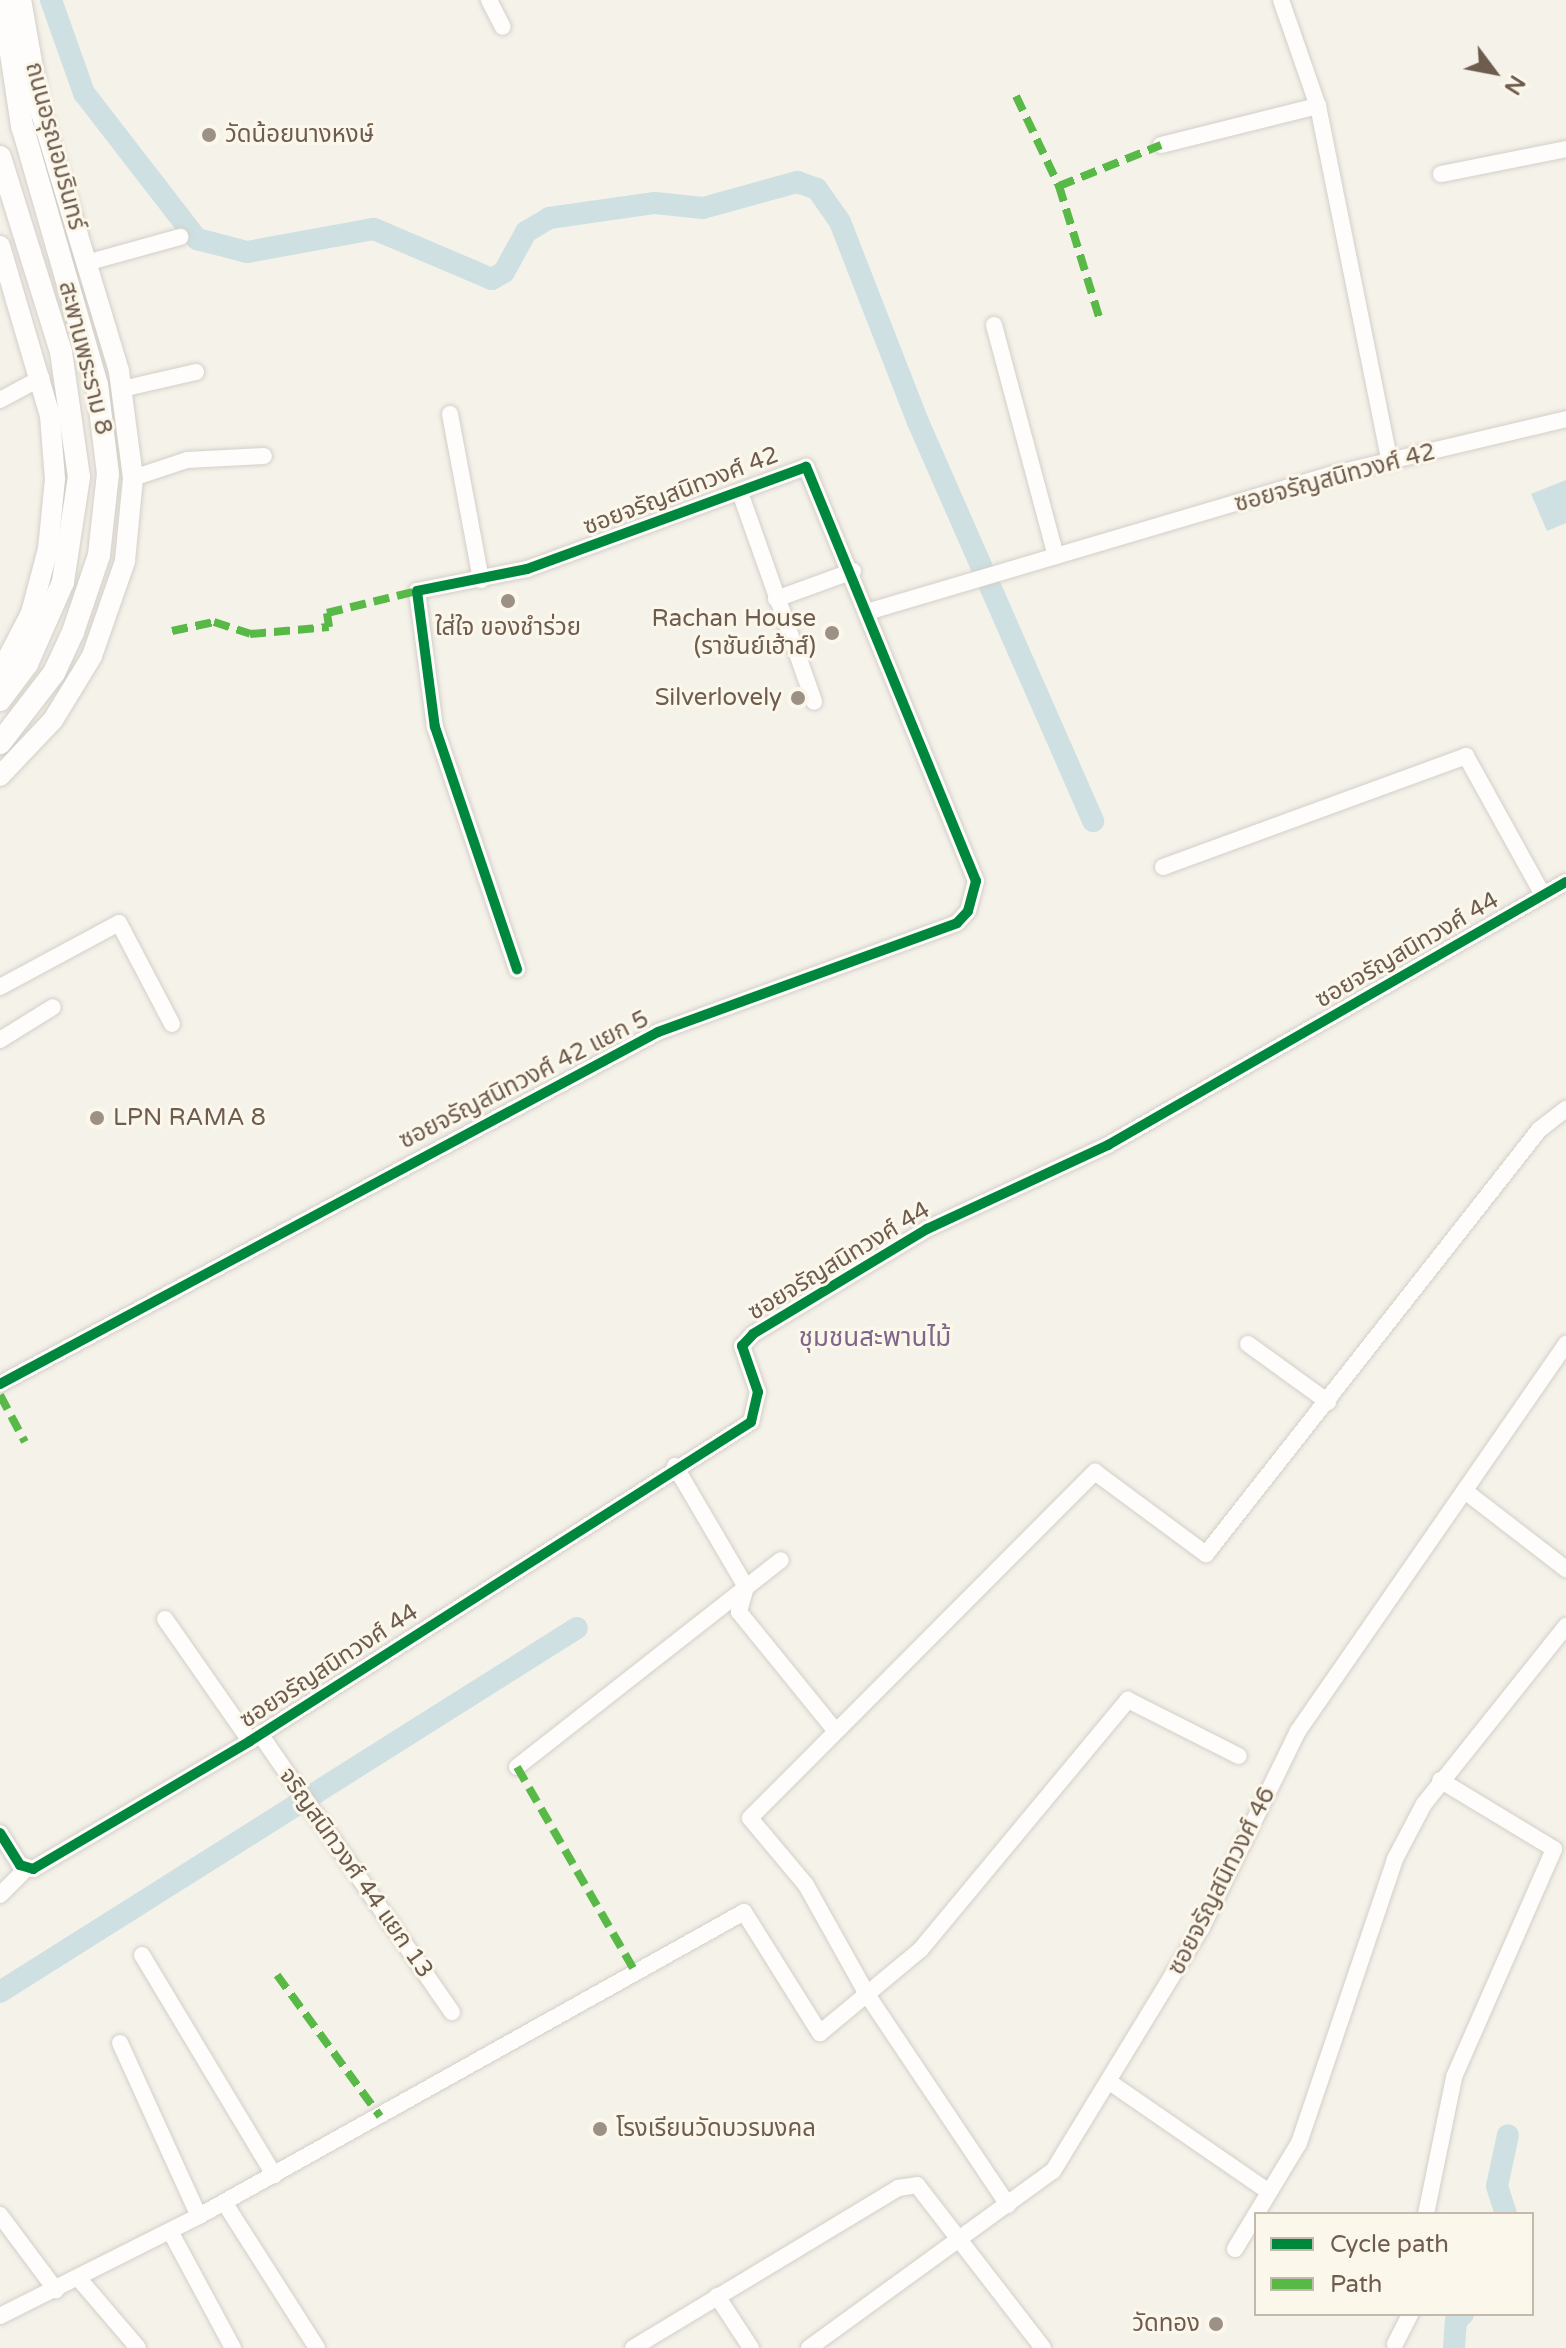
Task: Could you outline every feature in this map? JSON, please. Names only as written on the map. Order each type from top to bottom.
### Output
[{"type":"main road","name":"สะพานพระราม 8","points":[[0,743],[54,673],[79,619],[99,555],[108,474],[97,385],[22,126],[3,0]]},
{"type":"main road","name":"สะพานพระราม 8","points":[[0,157],[61,352],[79,477],[63,582],[27,664],[0,700]]},
{"type":"street","name":"ถนนอรุณอมรินทร์","points":[[0,776],[53,720],[92,656],[125,561],[133,478],[122,389],[29,44],[21,0]]},
{"type":"street","points":[[489,0],[503,27]]},
{"type":"street","points":[[1281,0],[1318,106],[1390,463]]},
{"type":"street","points":[[1161,145],[1318,106]]},
{"type":"street","points":[[1441,174],[1566,149]]},
{"type":"street","points":[[86,263],[180,237]]},
{"type":"street","points":[[0,246],[41,378],[53,445],[54,511],[31,613],[0,673]]},
{"type":"street","points":[[994,325],[1056,556]]},
{"type":"street","points":[[122,389],[196,372]]},
{"type":"street","points":[[0,400],[41,378]]},
{"type":"street","points":[[450,414],[481,580]]},
{"type":"street","name":"ซอยจรัญสนิทวงศ์ 42","points":[[517,969],[435,727],[417,591],[481,580],[806,467],[853,571],[867,612],[1390,463],[1566,419]]},
{"type":"street","points":[[133,478],[187,460],[264,456]]},
{"type":"street","points":[[743,501],[814,702]]},
{"type":"street","points":[[776,599],[853,571]]},
{"type":"street","name":"ซอยจรัญสนิทวงศ์ 42 แยก 5","points":[[0,1384],[658,1032],[957,923],[974,899],[976,881],[867,612]]},
{"type":"street","points":[[1163,867],[1466,756],[1543,895]]},
{"type":"street","name":"ซอยจรัญสนิทวงศ์ 44","points":[[0,1895],[26,1869],[255,1737],[675,1466],[751,1422],[758,1392],[742,1346],[753,1334],[927,1229],[1108,1145],[1566,882]]},
{"type":"street","points":[[0,987],[119,923],[172,1024]]},
{"type":"street","points":[[0,1040],[53,1007]]},
{"type":"street","points":[[1008,2205],[868,1996],[806,1885],[750,1818],[1095,1472],[1206,1554],[1539,1130],[1566,1109]]},
{"type":"street","points":[[1248,1344],[1328,1402]]},
{"type":"street","name":"ซอยจรัญสนิทวงศ์ 46","points":[[809,2348],[964,2241],[1053,2171],[1111,2083],[1201,1929],[1298,1731],[1566,1344]]},
{"type":"street","points":[[675,1466],[746,1587],[739,1612],[835,1730]]},
{"type":"street","points":[[1465,1491],[1566,1569]]},
{"type":"street","points":[[517,1767],[781,1560]]},
{"type":"street","name":"จริญสนิทวงศ์ 44 แยก 13","points":[[165,1619],[303,1799],[452,2012]]},
{"type":"street","points":[[1257,2212],[1299,2143],[1395,1859],[1440,1780],[1566,1626]]},
{"type":"street","points":[[0,2316],[80,2280],[199,2216],[744,1912],[820,2033],[921,1949],[1128,1700],[1239,1756]]},
{"type":"street","points":[[1426,2212],[1454,2077],[1560,1845],[1440,1780]]},
{"type":"street","points":[[0,1833],[26,1869]]},
{"type":"street","points":[[142,1955],[274,2175]]},
{"type":"street","points":[[120,2043],[199,2216]]},
{"type":"street","points":[[1111,2083],[1269,2192]]},
{"type":"street","points":[[633,2348],[898,2188],[917,2185],[964,2241],[1043,2348]]},
{"type":"street","points":[[224,2202],[317,2348]]},
{"type":"street","points":[[0,2215],[56,2290]]},
{"type":"street","points":[[1235,2249],[1254,2217]]},
{"type":"street","points":[[170,2231],[233,2348]]},
{"type":"street","points":[[80,2280],[138,2348]]},
{"type":"street","points":[[717,2296],[751,2348]]},
{"type":"street","points":[[1395,2344],[1409,2316]]},
{"type":"shaded area","points":[[1566,480],[1566,523],[1547,531],[1531,494]]},
{"type":"waterway","points":[[51,0],[84,93],[197,239],[247,252],[374,229],[492,279],[504,272],[526,232],[549,218],[655,203],[703,208],[797,182],[817,189],[840,222],[918,422],[1093,821]]},
{"type":"waterway","points":[[0,1992],[577,1628]]},
{"type":"waterway","points":[[1505,2212],[1497,2186],[1508,2135]]},
{"type":"waterway","points":[[1454,2348],[1456,2321],[1461,2316]]},
{"type":"marked path","points":[[1016,96],[1059,186],[1100,320]]},
{"type":"marked path","points":[[1059,186],[1161,145]]},
{"type":"marked path","points":[[172,631],[214,622],[250,634],[329,627],[327,613],[417,591]]},
{"type":"marked path","points":[[0,1395],[25,1442]]},
{"type":"marked path","points":[[517,1767],[635,1971]]},
{"type":"marked path","points":[[277,1975],[380,2116]]},
{"type":"cycle path","points":[[0,1384],[658,1032],[957,923],[968,911],[976,881],[806,467],[527,569],[417,591],[435,727],[517,969]]},
{"type":"cycle path","points":[[0,1833],[20,1865],[33,1869],[250,1741],[751,1422],[758,1392],[742,1346],[753,1334],[927,1229],[1108,1145],[1566,882]]},
{"type":"place","name":"วัดน้อยนางหงษ์","points":[[209,135]]},
{"type":"place","name":"ใส่ใจ ของชำร่วย","points":[[508,601]]},
{"type":"place","name":"Rachan House (ราชันย์เฮ้าส์)","points":[[832,633]]},
{"type":"place","name":"Silverlovely","points":[[798,698]]},
{"type":"place","name":"LPN RAMA 8","points":[[97,1118]]},
{"type":"place","name":"โรงเรียนวัดบวรมงคล","points":[[600,2129]]},
{"type":"place","name":"วัดทอง","points":[[1216,2324]]},
{"type":"district","name":"ชุมชนสะพานไม้","points":[[875,1338]]}]
